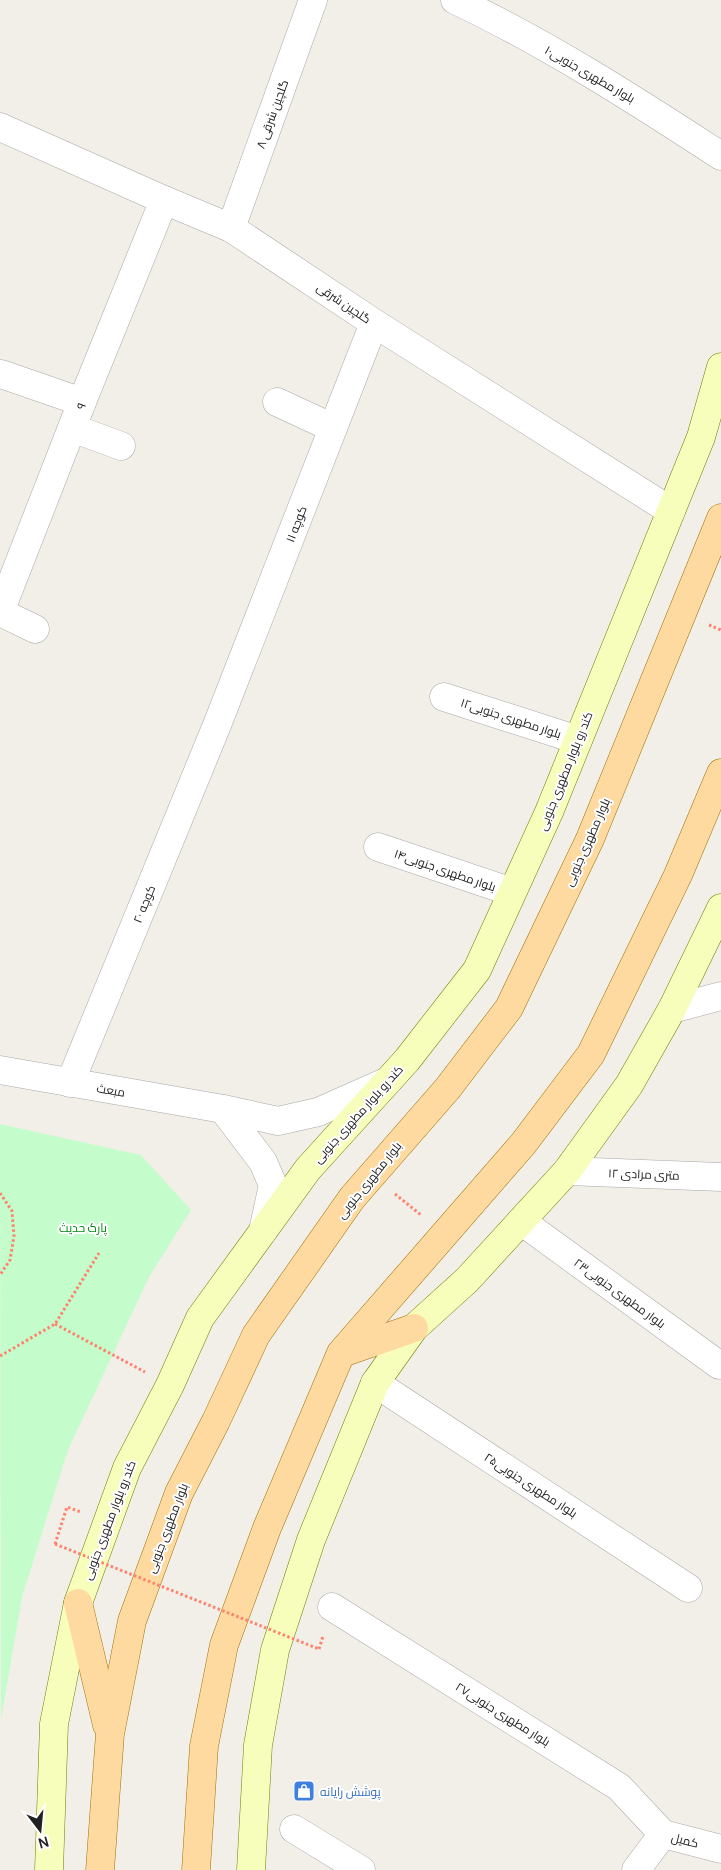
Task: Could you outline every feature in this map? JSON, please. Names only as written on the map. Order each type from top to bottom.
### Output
[{"type":"main road","name":"کند رو بلوار مطهری جنوبی","points":[[49,1870],[54,1724],[78,1603],[127,1468],[170,1385],[200,1318],[308,1169],[407,1060],[477,970],[549,812],[701,437],[721,368]]},
{"type":"main road","name":"بلوار مطهری جنوبی","points":[[100,1870],[110,1734],[132,1621],[179,1493],[216,1421],[256,1335],[352,1198],[448,1088],[509,1008],[590,839],[721,518]]},
{"type":"main road","points":[[196,1870],[204,1746],[224,1645],[267,1528],[340,1353],[523,1144],[591,1054],[678,875],[721,773]]},
{"type":"main road","points":[[251,1870],[258,1745],[275,1650],[311,1540],[374,1383],[414,1328],[467,1280],[567,1171],[629,1085],[672,1009],[721,908]]},
{"type":"main road","points":[[340,1353],[414,1328]]},
{"type":"main road","points":[[78,1603],[110,1734]]},
{"type":"street","name":"۸ گلچین شرقی","points":[[231,228],[313,0]]},
{"type":"street","name":"بلوار مطهری جنوبی۱۰","points":[[455,0],[521,34],[643,106],[721,156]]},
{"type":"street","name":"گلچین شرقی","points":[[0,127],[231,228],[374,323],[671,511]]},
{"type":"street","name":"۹","points":[[0,612],[164,200]]},
{"type":"street","name":"کوچه ۱۱","points":[[217,724],[374,323]]},
{"type":"street","points":[[1,374],[82,402]]},
{"type":"street","points":[[277,402],[333,428]]},
{"type":"street","points":[[72,428],[121,446]]},
{"type":"street","points":[[0,612],[35,629]]},
{"type":"street","name":"بلوار مطهری جنوبی۱۲","points":[[444,696],[578,740]]},
{"type":"street","name":"کوچه ۲۰","points":[[70,1083],[217,724]]},
{"type":"street","name":"بلوار مطهری جنوبی۱۴","points":[[378,847],[512,892]]},
{"type":"street","points":[[672,1009],[721,996]]},
{"type":"street","name":"مبعث","points":[[0,1070],[223,1109],[278,1121],[318,1112],[388,1081]]},
{"type":"street","points":[[223,1109],[262,1162],[273,1185],[263,1231]]},
{"type":"street","name":"۱۲ متری مرادی","points":[[567,1171],[721,1177]]},
{"type":"street","name":"بلوار مطهری جنوبی۲۳","points":[[521,1221],[719,1365]]},
{"type":"street","name":"بلوار مطهری جنوبی۲۵","points":[[374,1383],[688,1588]]},
{"type":"street","name":"بلوار مطهری جنوبی۲۷","points":[[332,1607],[619,1787],[663,1834]]},
{"type":"street","points":[[294,1829],[361,1870]]},
{"type":"street","name":"کمیل","points":[[636,1870],[663,1834],[721,1849]]},
{"type":"path","points":[[372,1175],[444,1234]]},
{"type":"path","points":[[0,1193],[12,1211],[14,1236],[10,1260],[0,1276]]},
{"type":"path","points":[[0,1356],[55,1324],[99,1253]]},
{"type":"path","points":[[55,1324],[170,1385]]},
{"type":"path","points":[[67,1507],[54,1544],[319,1649]]},
{"type":"green space","name":"پارک حدیث","points":[[0,1124],[141,1155],[191,1210],[149,1277],[68,1450],[22,1597],[1,1720]]},
{"type":"place","name":"پوشش رایانه","points":[[304,1791]]}]
